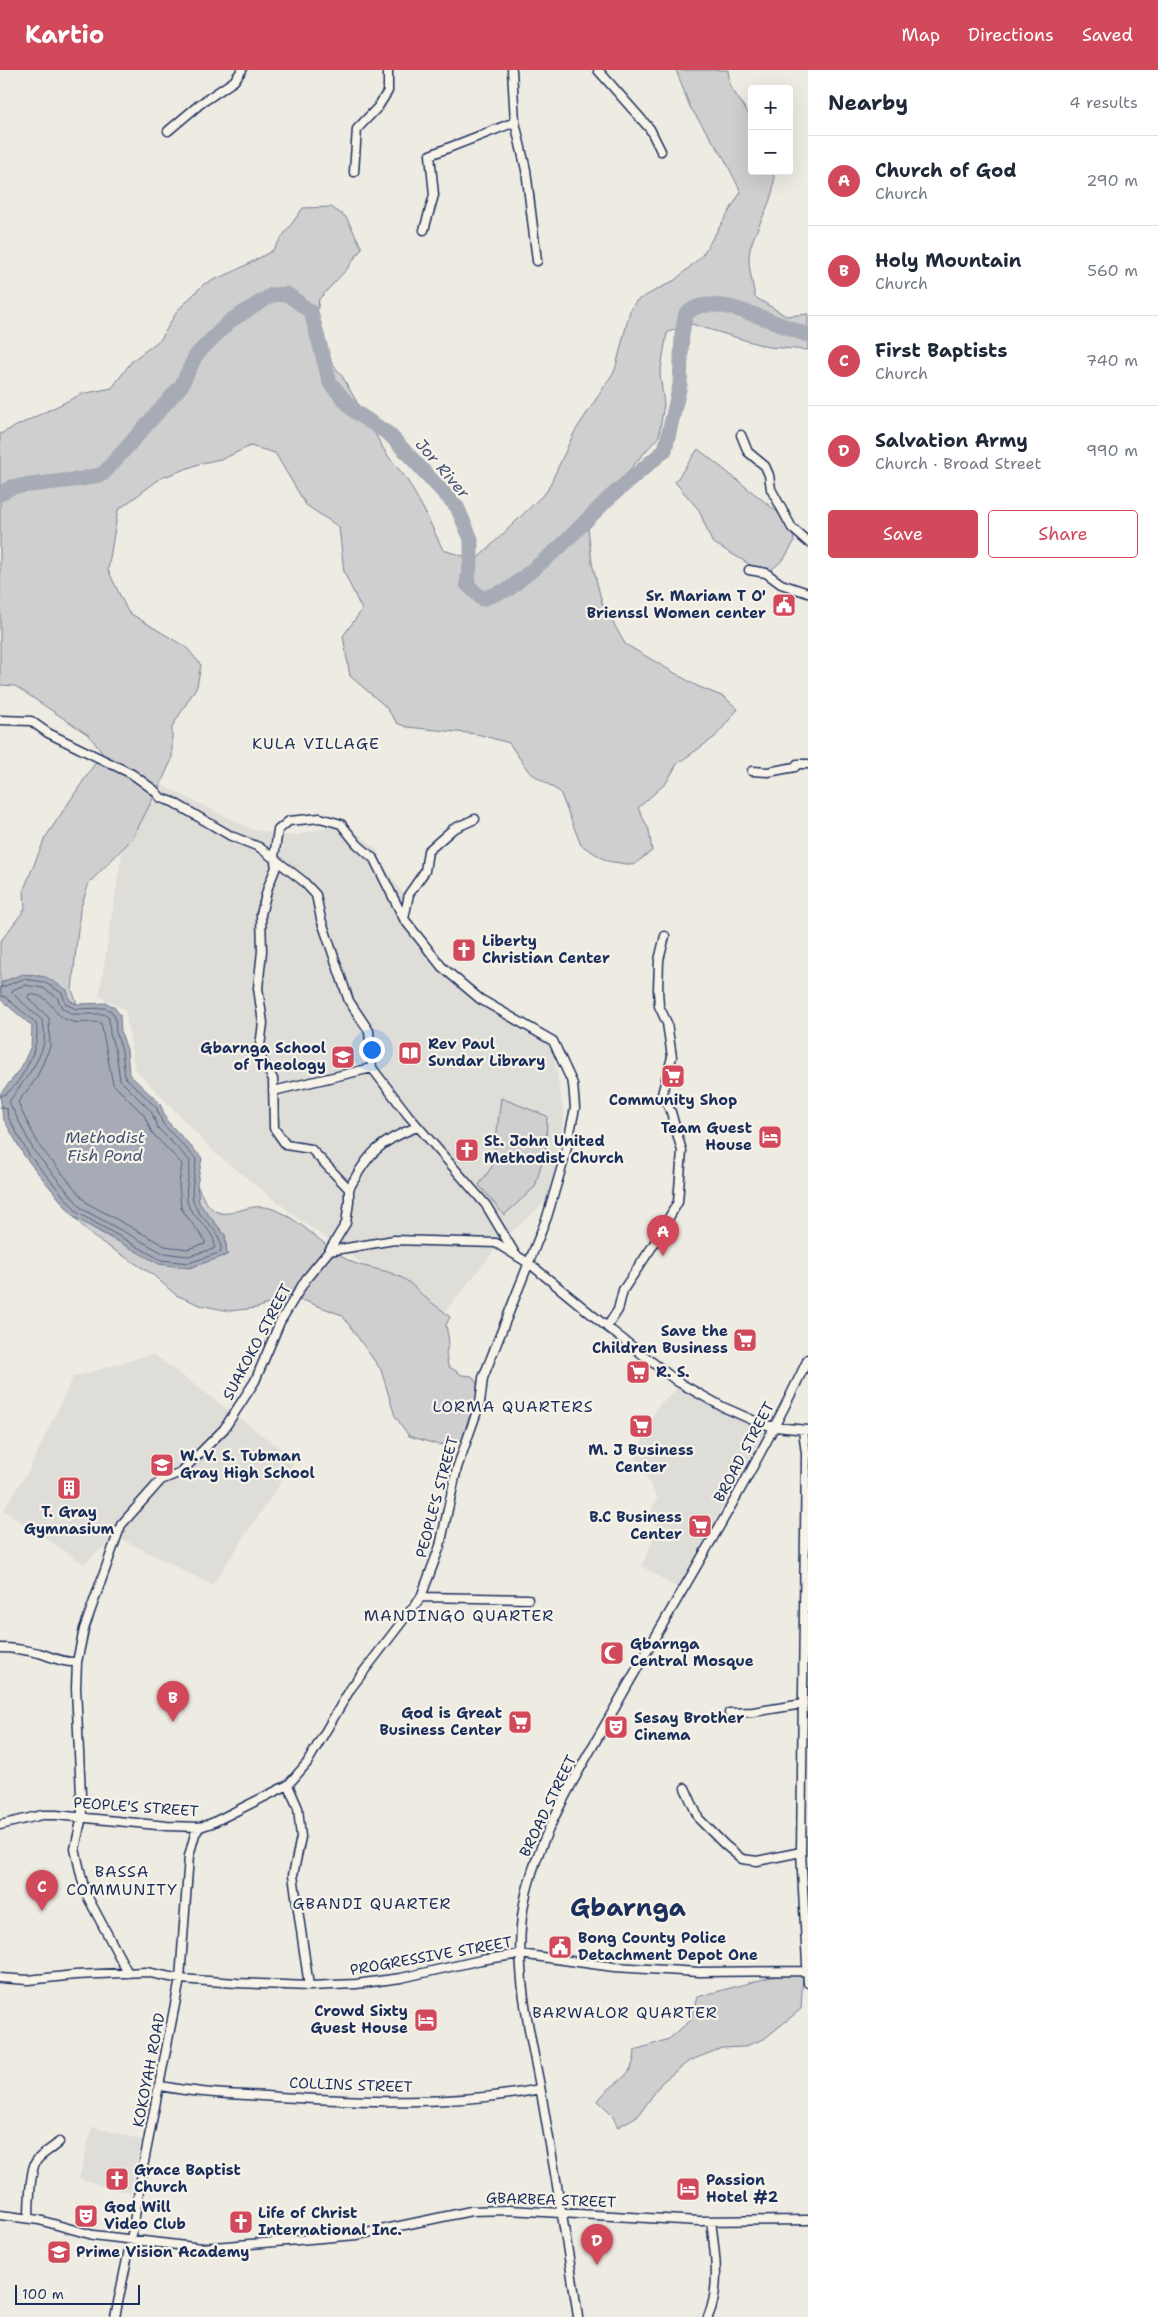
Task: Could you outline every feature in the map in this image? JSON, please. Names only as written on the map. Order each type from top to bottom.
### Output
[{"type":"street","points":[[168,131],[200,104],[234,81],[242,70]]},
{"type":"street","points":[[354,172],[358,129],[378,107],[388,92],[388,70]]},
{"type":"street","points":[[512,70],[515,122],[526,170],[537,261]]},
{"type":"street","points":[[598,70],[650,129],[661,150]]},
{"type":"street","points":[[606,79],[607,70]]},
{"type":"street","points":[[424,230],[434,196],[430,154],[515,122]]},
{"type":"street","points":[[741,435],[748,452],[765,466],[771,489],[792,528],[808,542]]},
{"type":"street","points":[[749,570],[766,573],[781,584],[808,593]]},
{"type":"street","points":[[0,720],[31,721],[48,733],[132,774],[154,790],[161,798],[173,802],[231,836],[259,847],[303,880],[316,895],[349,1001],[369,1031],[372,1068],[417,1127],[486,1205],[514,1252]]},
{"type":"street","points":[[752,771],[768,772],[795,767],[797,764],[808,764]]},
{"type":"street","name":"PEOPLE'S STREET","points":[[0,1825],[42,1815],[82,1816],[167,1826],[200,1827],[212,1823],[288,1785],[308,1763],[351,1688],[421,1597],[440,1546],[457,1468],[480,1403],[483,1378],[530,1264],[547,1217],[565,1156],[575,1108],[573,1084],[553,1040],[480,999],[442,967],[404,919],[374,859],[341,824],[320,818],[289,821],[278,830],[274,857],[276,867],[268,887],[262,914],[262,951],[258,988],[263,1023],[259,1054],[273,1080],[274,1128],[286,1145],[311,1149],[348,1189]]},
{"type":"street","points":[[404,919],[408,894],[425,871],[428,851],[453,829],[475,819]]},
{"type":"street","points":[[607,1328],[618,1310],[623,1290],[652,1247],[678,1202],[682,1151],[672,1112],[662,1094],[672,1057],[667,1023],[659,1006],[658,990],[659,960],[665,936]]},
{"type":"street","points":[[273,1091],[372,1068]]},
{"type":"street","points":[[348,1189],[363,1163],[373,1151],[406,1131],[417,1127]]},
{"type":"street","name":"SUAKOKO STREET","points":[[128,1973],[85,1892],[75,1849],[82,1816],[76,1688],[77,1662],[84,1629],[121,1525],[161,1480],[181,1472],[224,1429],[255,1382],[280,1322],[306,1279],[329,1251],[346,1223],[350,1202],[348,1189]]},
{"type":"street","points":[[329,1251],[394,1240],[449,1240],[496,1243],[514,1252],[530,1264],[607,1328],[678,1382],[723,1407],[774,1427],[806,1430],[801,1852],[808,1983]]},
{"type":"street","name":"BROAD STREET","points":[[578,2317],[563,2214],[528,2021],[520,1954],[522,1915],[528,1883],[535,1861],[576,1776],[694,1572],[774,1427],[808,1359]]},
{"type":"street","points":[[421,1597],[528,1599]]},
{"type":"street","points":[[0,1648],[15,1648],[40,1653],[67,1663],[77,1662]]},
{"type":"street","points":[[729,1713],[753,1712],[803,1704]]},
{"type":"street","points":[[288,1785],[298,1808],[301,1837],[293,1875],[309,1986]]},
{"type":"street","points":[[685,1788],[699,1819],[742,1859],[757,1861],[801,1852]]},
{"type":"street","name":"KOKOYAH ROAD","points":[[115,2317],[131,2240],[143,2167],[161,2086],[180,1979],[189,1856],[200,1827]]},
{"type":"street","name":"PROGRESSIVE STREET","points":[[0,1978],[28,1980],[75,1974],[146,1972],[180,1979],[309,1986],[356,1984],[402,1978],[480,1960],[520,1954],[614,1967],[698,1972],[808,1971]]},
{"type":"street","name":"COLLINS STREET","points":[[161,2086],[195,2093],[388,2102],[461,2101],[540,2089]]},
{"type":"street","points":[[29,2218],[29,2203],[35,2164],[59,2142]]},
{"type":"street","name":"GBARBEA STREET","points":[[0,2215],[29,2218],[93,2235],[202,2248],[356,2235],[470,2211],[509,2210],[711,2221],[808,2220]]},
{"type":"street","points":[[708,2317],[713,2305],[716,2285],[711,2221]]},
{"type":"shaded area","points":[[676,70],[728,70],[730,86],[748,113],[748,175],[773,175],[772,192],[750,248],[750,273],[755,297],[786,316],[808,314],[808,350],[768,347],[688,323],[667,333],[660,374],[664,404],[659,436],[587,519],[592,563],[602,603],[625,644],[697,686],[724,697],[738,709],[715,737],[677,764],[666,783],[638,808],[649,830],[652,851],[633,865],[607,861],[581,845],[560,792],[529,772],[509,743],[477,734],[407,727],[397,723],[385,706],[350,676],[343,636],[362,610],[344,572],[339,527],[306,505],[275,453],[250,446],[225,458],[202,463],[161,478],[118,510],[108,570],[128,612],[187,648],[201,665],[197,686],[172,727],[172,759],[132,839],[89,883],[80,910],[77,939],[72,990],[77,1004],[66,998],[46,979],[31,974],[2,982],[0,994],[0,942],[25,909],[24,889],[45,838],[102,753],[90,736],[15,686],[0,685],[0,434],[82,394],[112,388],[132,361],[161,339],[177,311],[204,284],[233,272],[272,251],[303,208],[331,207],[346,217],[362,248],[347,269],[319,299],[315,328],[326,355],[342,376],[387,455],[406,478],[443,550],[476,560],[547,491],[574,433],[615,370],[630,311],[636,301],[675,280],[701,257],[741,192],[724,158],[690,107]]},
{"type":"shaded area","points":[[698,449],[780,514],[792,528],[794,542],[784,559],[771,570],[759,570],[712,542],[699,510],[675,482]]},
{"type":"shaded area","name":"Gbarnga School of Theology","points":[[160,784],[253,830],[293,836],[337,825],[359,834],[376,849],[385,868],[409,902],[408,929],[421,947],[467,989],[552,1046],[564,1114],[559,1160],[547,1200],[503,1240],[440,1318],[303,1222],[216,1154],[135,1069],[125,1010],[99,996],[125,834]]},
{"type":"shaded area","points":[[501,1098],[547,1116],[546,1146],[535,1187],[504,1215],[479,1185],[493,1165]]},
{"type":"shaded area","points":[[197,1185],[205,1201],[214,1210],[222,1213],[261,1207],[283,1213],[346,1259],[406,1280],[450,1317],[446,1325],[449,1342],[446,1353],[448,1366],[462,1375],[472,1376],[479,1392],[478,1401],[468,1422],[463,1440],[439,1445],[409,1436],[395,1416],[381,1370],[342,1315],[305,1301],[282,1299],[257,1308],[229,1311],[200,1305],[176,1295],[152,1274],[92,1236],[74,1217],[112,1239],[189,1268],[227,1255],[225,1235],[199,1203]]},
{"type":"shaded area","name":"W. V. S. Tubman Gray High School","points":[[153,1354],[296,1460],[212,1585],[116,1536],[84,1564],[3,1510],[29,1470],[73,1377]]},
{"type":"shaded area","points":[[678,1388],[764,1432],[715,1520],[702,1550],[679,1589],[642,1566],[655,1534],[656,1524],[649,1519],[653,1508],[657,1510],[652,1507],[658,1499],[634,1455],[642,1443],[642,1438],[659,1404]]},
{"type":"shaded area","points":[[803,1973],[801,2009],[764,2039],[743,2047],[722,2048],[689,2061],[662,2082],[639,2115],[618,2127],[611,2113],[598,2101],[627,2074],[634,2060],[635,2050],[669,2039],[691,2020],[697,1997],[771,1977]]},
{"type":"shaded area","points":[[92,2127],[142,2140],[130,2192],[106,2187],[79,2178]]},
{"type":"water","name":"Methodist Fish Pond","points":[[23,974],[46,977],[67,990],[70,1001],[77,1004],[107,1003],[114,1007],[120,1015],[121,1032],[127,1050],[129,1074],[160,1104],[167,1121],[202,1158],[197,1185],[199,1203],[225,1235],[227,1255],[189,1268],[159,1264],[74,1217],[25,1157],[3,1118],[0,1094],[20,1070],[31,1046],[32,1026],[0,999],[2,982]]},
{"type":"waterway","name":"Jor River","points":[[0,494],[12,487],[82,479],[103,474],[181,386],[196,355],[230,321],[272,295],[287,294],[311,312],[330,383],[354,411],[390,435],[457,507],[471,539],[471,559],[467,584],[482,599],[509,589],[559,548],[609,498],[665,450],[680,385],[682,334],[686,313],[700,306],[726,307],[754,314],[808,335]]},
{"type":"place","name":"Sr. Mariam T O' Brienssl Women center","points":[[784,605]]},
{"type":"place","name":"Liberty Christian Center","points":[[464,950]]},
{"type":"place","name":"Rev Paul Sundar Library","points":[[410,1053]]},
{"type":"place","name":"Gbarnga School of Theology","points":[[343,1057]]},
{"type":"place","name":"Community Shop","points":[[673,1076]]},
{"type":"place","name":"Team Guest House","points":[[770,1137]]},
{"type":"place","name":"St. John United Methodist Church","points":[[467,1150]]},
{"type":"place","name":"Church of God","points":[[663,1256]]},
{"type":"place","name":"Save the Children Business","points":[[745,1340]]},
{"type":"place","name":"R. S.","points":[[638,1372]]},
{"type":"place","name":"M. J Business Center","points":[[641,1426]]},
{"type":"place","name":"W. V. S. Tubman Gray High School","points":[[162,1465]]},
{"type":"place","name":"T. Gray Gymnasium","points":[[69,1488]]},
{"type":"place","name":"B.C Business Center","points":[[700,1526]]},
{"type":"place","name":"Gbarnga Central Mosque","points":[[612,1653]]},
{"type":"place","name":"Holy Mountain","points":[[173,1722]]},
{"type":"place","name":"God is Great Business Center","points":[[520,1722]]},
{"type":"place","name":"Sesay Brother Cinema","points":[[616,1727]]},
{"type":"place","name":"First Baptists","points":[[42,1911]]},
{"type":"place","name":"Bong County Police Detachment Depot One","points":[[560,1947]]},
{"type":"place","name":"Crowd Sixty Guest House","points":[[426,2020]]},
{"type":"place","name":"Grace Baptist Church","points":[[117,2179]]},
{"type":"place","name":"Passion Hotel #2","points":[[688,2189]]},
{"type":"place","name":"God Will Video Club","points":[[86,2216]]},
{"type":"place","name":"Life of Christ International Inc.","points":[[241,2222]]},
{"type":"place","name":"Prime Vision Academy","points":[[59,2252]]},
{"type":"place","name":"Salvation Army","points":[[597,2265]]},
{"type":"district","name":"KULA VILLAGE","points":[[316,743]]},
{"type":"district","name":"LORMA QUARTERS","points":[[513,1406]]},
{"type":"district","name":"MANDINGO QUARTER","points":[[459,1615]]},
{"type":"district","name":"BASSA COMMUNITY","points":[[122,1880]]},
{"type":"district","name":"GBANDI QUARTER","points":[[372,1903]]},
{"type":"district","name":"Gbarnga","points":[[628,1907]]},
{"type":"district","name":"BARWALOR QUARTER","points":[[625,2012]]}]
